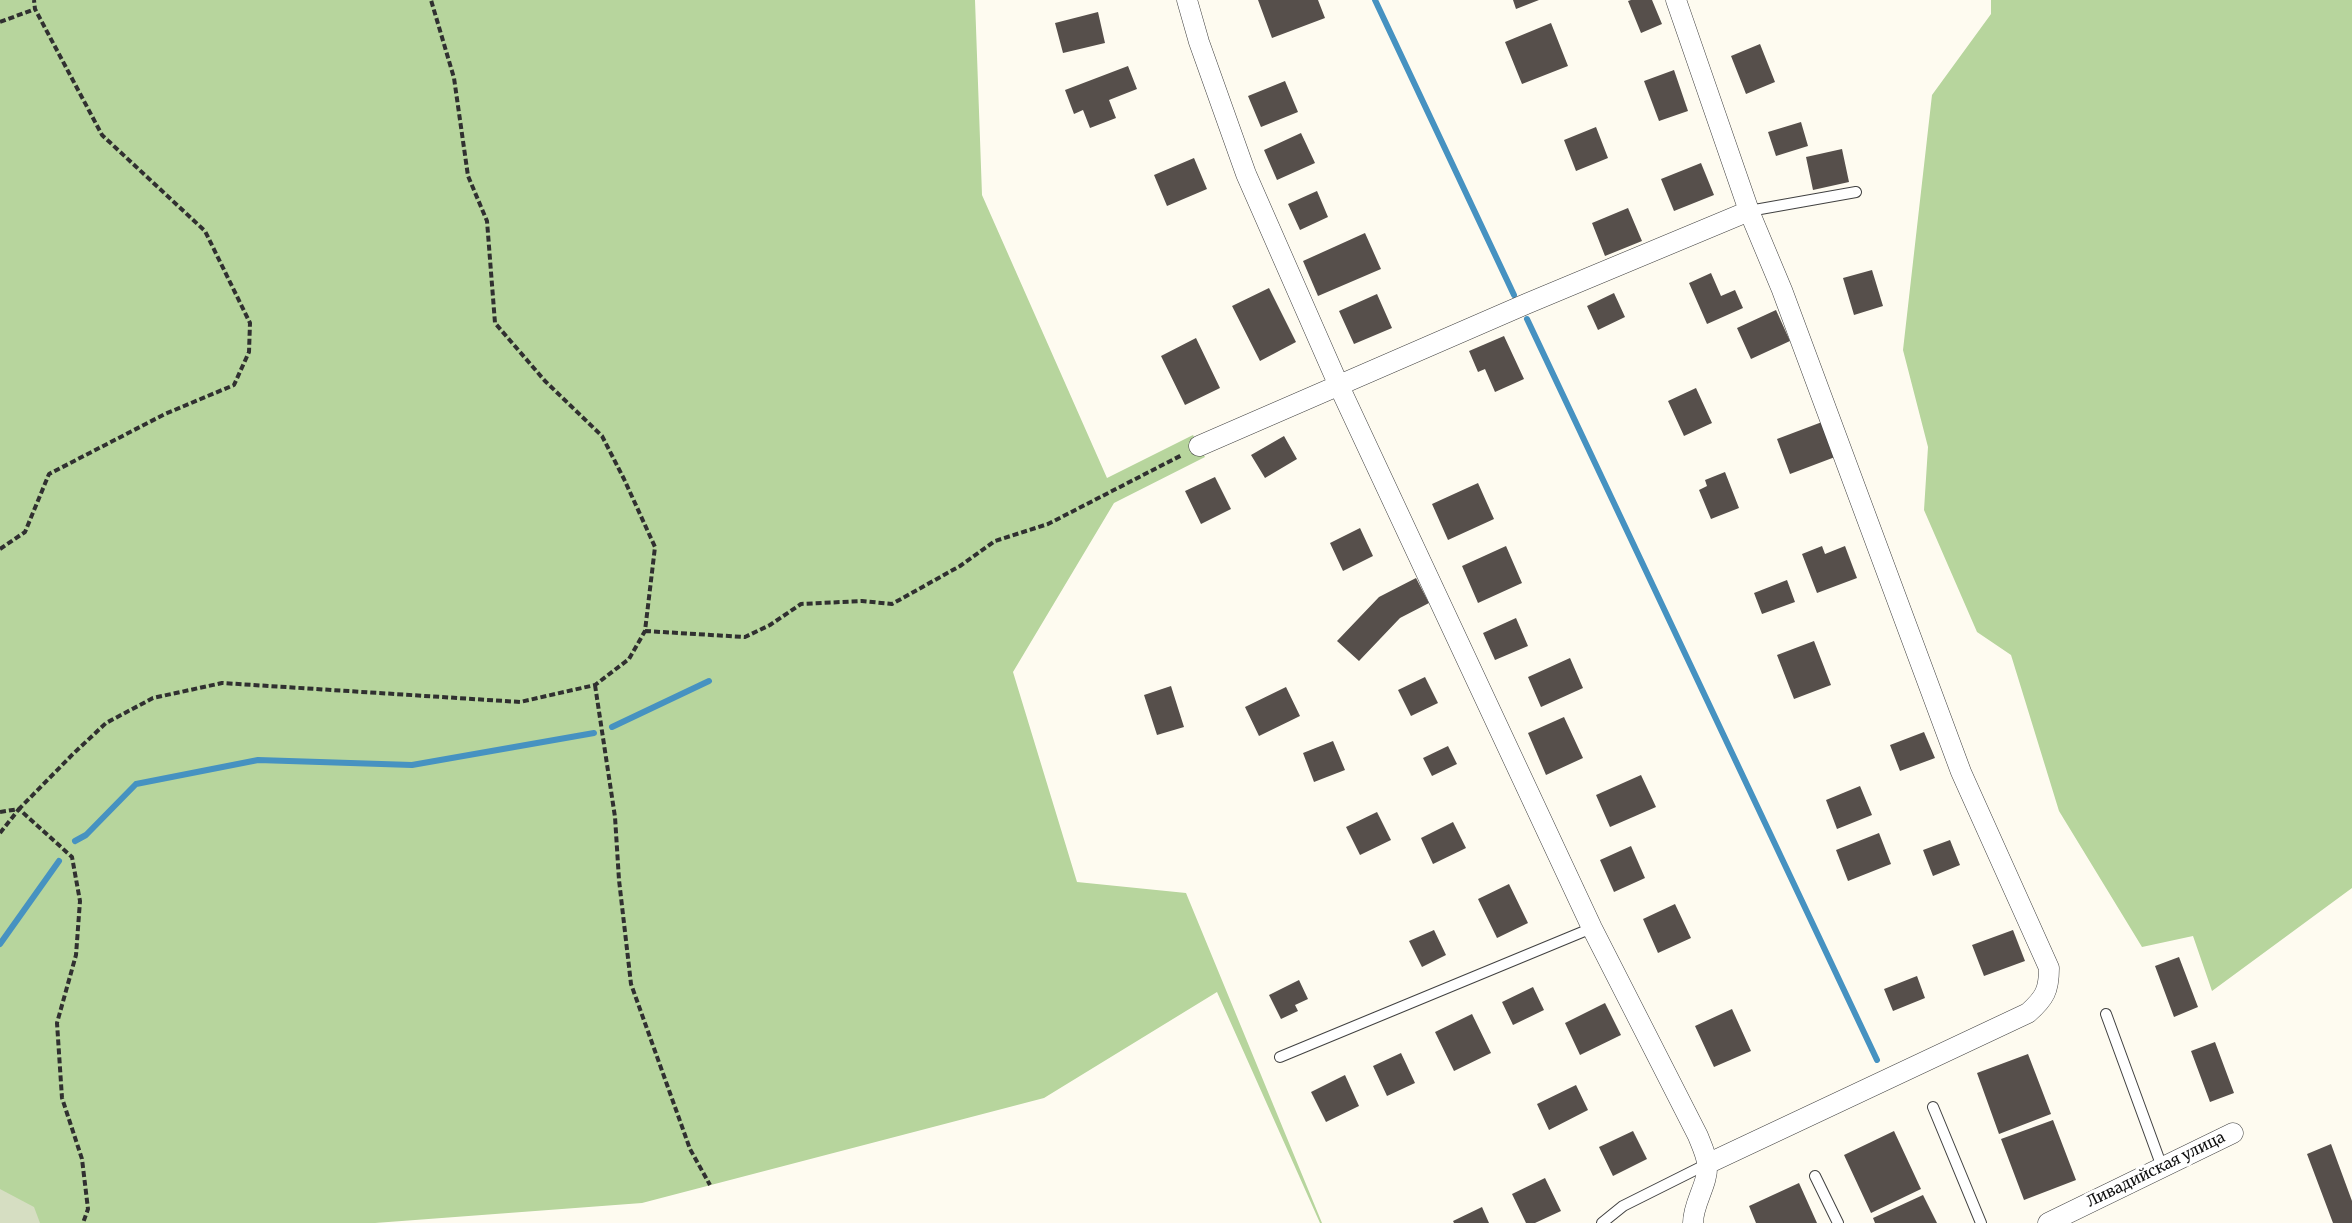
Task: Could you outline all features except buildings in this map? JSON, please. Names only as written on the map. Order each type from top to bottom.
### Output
[{"type":"street","points":[[1187,0],[1199,42],[1246,174],[1340,386],[1592,928],[1698,1136],[1707,1164],[1704,1183],[1693,1210],[1693,1223]]},
{"type":"street","points":[[1676,0],[1749,212],[1782,290],[1961,772],[2049,968],[2049,984],[2041,1001],[2028,1013],[1707,1164]]},
{"type":"street","points":[[1199,446],[1526,304],[1749,212]]},
{"type":"street","name":"Ливадийская улица","points":[[2048,1223],[2233,1133]]},
{"type":"lane","points":[[1749,212],[1856,192]]},
{"type":"lane","points":[[1280,1057],[1592,928]]},
{"type":"lane","points":[[2106,1014],[2162,1167]]},
{"type":"lane","points":[[1933,1107],[1981,1223]]},
{"type":"lane","points":[[1602,1223],[1623,1206],[1707,1164]]},
{"type":"lane","points":[[1815,1176],[1838,1223]]},
{"type":"path","points":[[0,549],[25,532],[49,474],[165,414],[234,385],[249,352],[250,323],[205,231],[102,135],[35,9],[34,0]]},
{"type":"path","points":[[0,833],[73,754],[106,723],[153,698],[222,683],[520,702],[595,685],[629,659],[645,632],[655,547],[624,479],[602,436],[545,381],[495,323],[487,221],[468,176],[454,78],[431,0]]},
{"type":"path","points":[[0,22],[35,9]]},
{"type":"path","points":[[645,632],[745,637],[770,625],[801,604],[862,601],[892,604],[960,566],[995,541],[1048,524],[1199,446]]},
{"type":"path","points":[[595,685],[615,817],[619,880],[631,984],[690,1149],[710,1185]]},
{"type":"path","points":[[0,812],[20,809]]},
{"type":"path","points":[[20,809],[72,856],[80,901],[76,954],[57,1023],[62,1098],[82,1159],[88,1209],[83,1223]]},
{"type":"green space","points":[[0,0],[975,0],[982,195],[1107,478],[1193,435],[1205,457],[1114,503],[1013,672],[1077,882],[1186,893],[1322,1223],[1320,1223],[1217,992],[1044,1098],[642,1203],[375,1223],[0,1223]]},
{"type":"green space","points":[[1991,0],[2352,0],[2352,888],[2212,991],[2193,936],[2142,947],[2059,811],[2011,655],[1977,632],[1924,510],[1928,447],[1903,350],[1932,95],[1991,14]]},
{"type":"green space","points":[[0,1189],[34,1207],[40,1223],[0,1223]]},
{"type":"waterway","points":[[1375,0],[1514,295]]},
{"type":"waterway","points":[[1527,319],[1877,1060]]},
{"type":"waterway","points":[[612,727],[709,681]]},
{"type":"waterway","points":[[75,841],[86,835],[136,784],[258,760],[412,765],[594,733]]},
{"type":"waterway","points":[[0,944],[59,861]]}]
